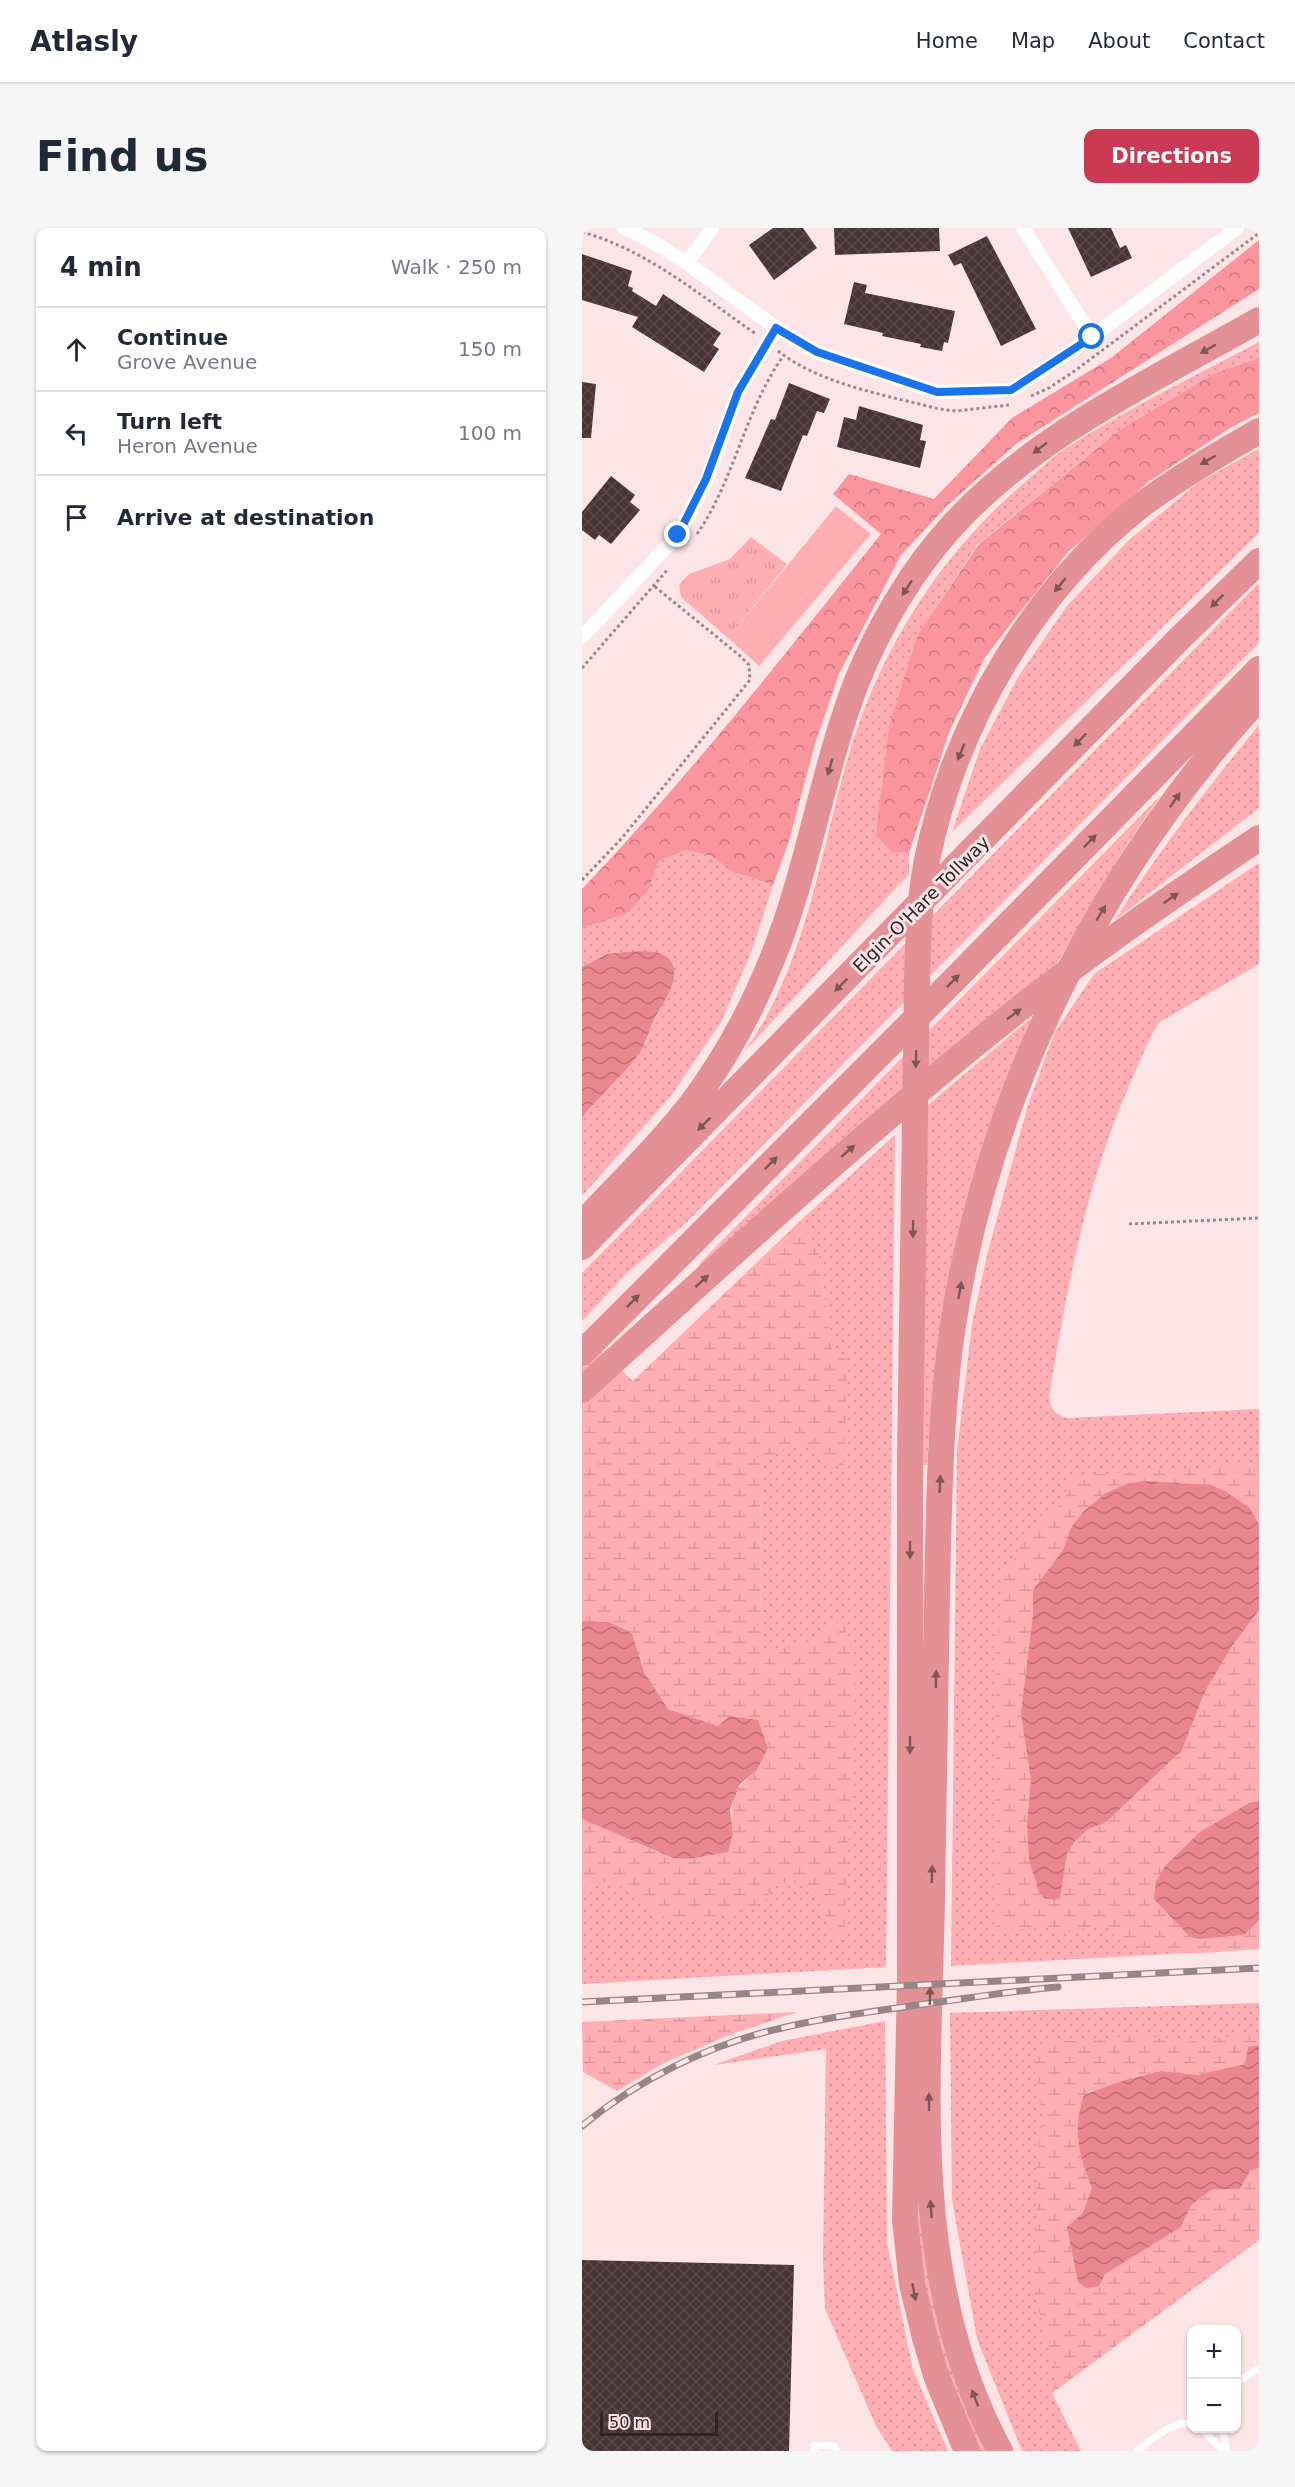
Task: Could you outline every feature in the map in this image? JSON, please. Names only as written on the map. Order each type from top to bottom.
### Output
[{"type":"highway","points":[[582,1224],[693,1102],[719,1063],[747,1013],[772,959],[789,913],[845,716],[857,682],[869,652],[920,567],[951,527],[985,493],[1043,445],[1088,416],[1259,320]]},
{"type":"highway","points":[[921,1933],[910,1472],[918,937],[927,860],[967,735],[1017,642],[1068,575],[1143,505],[1193,469],[1259,431]]},
{"type":"highway","name":"Elgin-O'Hare Tollway","points":[[582,1247],[1179,639],[1259,561]]},
{"type":"highway","points":[[587,1348],[941,994],[1259,669]]},
{"type":"highway","points":[[967,2451],[937,2378],[912,2284],[905,2195],[919,2055],[921,1933],[939,1487],[952,1333],[967,1250],[1012,1098],[1073,960],[1141,848],[1198,769],[1259,698]]},
{"type":"highway","points":[[582,1390],[767,1221],[897,1108],[987,1034],[1118,935],[1259,838]]},
{"type":"highway","points":[[919,2055],[935,2249],[960,2356],[978,2406],[1000,2451]]},
{"type":"street","points":[[624,228],[648,239],[687,263],[776,328],[817,352],[937,392],[1011,390],[1092,337],[1237,228]]},
{"type":"street","points":[[687,263],[712,228]]},
{"type":"street","points":[[1023,228],[1092,337]]},
{"type":"street","points":[[582,637],[678,535],[706,479],[738,392],[776,328]]},
{"type":"lane","points":[[1241,2381],[1259,2368]]},
{"type":"lane","points":[[1136,2451],[1176,2425],[1187,2422]]},
{"type":"lane","points":[[1206,2433],[1225,2451]]},
{"type":"lane","points":[[1223,2433],[1225,2451]]},
{"type":"lane","points":[[814,2451],[814,2445],[835,2446],[837,2451]]},
{"type":"path","points":[[582,232],[630,250],[659,267],[784,356],[833,380],[939,410],[981,410],[1014,403]]},
{"type":"path","points":[[1024,399],[1049,388],[1076,370],[1259,233]]},
{"type":"path","points":[[582,668],[654,586],[739,655],[749,665],[750,680],[622,838],[582,880]]},
{"type":"path","points":[[1129,1224],[1259,1218]]},
{"type":"green space","points":[[1259,240],[1259,289],[1016,444],[948,505],[901,555],[839,674],[815,744],[789,841],[773,885],[731,871],[711,856],[686,850],[659,861],[648,891],[627,914],[582,928],[582,889],[622,847],[698,759],[881,534],[833,494],[849,474],[934,499],[1012,418],[1111,358]]},
{"type":"green space","points":[[1259,342],[1259,358],[1215,373],[1121,429],[978,544],[918,634],[891,852],[909,853],[909,874],[744,1052],[765,1019],[796,949],[860,721],[894,644],[939,573],[995,510],[1050,460],[1088,434]]},
{"type":"green space","points":[[1259,358],[1259,413],[1230,428],[1148,482],[1068,552],[984,659],[950,730],[909,853],[891,852],[876,835],[889,727],[918,634],[979,544],[1121,429],[1215,373]]},
{"type":"green space","points":[[1259,449],[1259,533],[952,832],[980,749],[1018,677],[1067,606],[1130,539],[1199,482]]},
{"type":"green space","points":[[836,506],[871,534],[759,666],[728,638]]},
{"type":"green space","points":[[751,537],[787,564],[728,638],[681,597],[679,585],[689,574],[730,559]]},
{"type":"green space","points":[[1259,583],[1259,643],[687,1222],[627,1273],[582,1321],[582,1273]]},
{"type":"green space","points":[[1259,725],[1259,808],[1115,920],[1184,820]]},
{"type":"green space","points":[[1161,795],[1129,841],[1054,968],[701,1267],[699,1264]]},
{"type":"green space","points":[[686,850],[711,856],[731,871],[773,885],[751,953],[721,1022],[671,1096],[582,1196],[582,1118],[646,1042],[670,990],[673,965],[623,952],[607,954],[582,967],[582,928],[627,914],[648,891],[659,861]]},
{"type":"green space","points":[[1259,863],[1259,964],[1160,1022],[1153,1032],[1119,1111],[1101,1160],[1084,1218],[1049,1397],[1054,1411],[1067,1418],[1259,1409],[1259,1949],[951,1966],[957,1451],[972,1324],[987,1255],[1028,1105],[1055,1032],[1094,974]]},
{"type":"green space","points":[[1031,1018],[988,1130],[958,1231],[940,1331],[927,1465],[920,1465],[928,1105]]},
{"type":"green space","points":[[895,1135],[886,1967],[582,1984],[582,1888],[608,1882],[637,1892],[660,1916],[762,1903],[776,1885],[796,1880],[816,1896],[834,1934],[844,1940],[832,1623],[816,1643],[761,1652],[760,1465],[795,1440],[842,1469],[833,1353],[818,1251],[800,1221]]},
{"type":"green space","points":[[800,1221],[818,1251],[833,1353],[848,1360],[843,1470],[795,1440],[760,1465],[761,1651],[816,1643],[832,1623],[844,1622],[856,1674],[844,1940],[834,1934],[816,1896],[796,1880],[776,1885],[762,1903],[734,1913],[688,1923],[660,1916],[637,1892],[608,1882],[582,1888],[582,1819],[673,1858],[733,1833],[734,1798],[742,1784],[756,1771],[718,1726],[668,1709],[644,1672],[632,1633],[610,1622],[582,1622],[582,1333],[633,1381]]},
{"type":"green space","points":[[1259,1464],[1259,1525],[1258,1521],[1072,1526],[1063,1550],[1033,1590],[1033,1615],[1022,1701],[1031,1780],[1027,1824],[1030,1870],[1035,1879],[1062,1892],[1063,1868],[1067,1853],[1075,1841],[1088,1829],[1105,1823],[1182,1750],[1204,1693],[1232,1646],[1259,1610],[1259,1801],[1249,1803],[1200,1832],[1165,1866],[1154,1899],[1190,1937],[1199,1939],[1244,1935],[1259,1920],[1259,1949],[1190,1953],[1156,1951],[1124,1941],[1106,1926],[1089,1927],[1069,1933],[1048,1928],[997,1930],[996,1654],[1004,1575],[1022,1545],[1066,1498],[1069,1476]]},
{"type":"green space","points":[[1259,2003],[1259,2045],[1249,2047],[1075,2267],[1259,2167],[1259,2240],[1052,2393],[1081,2451],[1022,2451],[977,2339],[952,2200],[950,2013]]},
{"type":"green space","points":[[797,2012],[727,2036],[664,2063],[617,2091],[583,2072],[582,2022]]},
{"type":"green space","points":[[885,2021],[887,2243],[913,2370],[948,2451],[892,2451],[876,2426],[825,2309],[823,2259],[826,2049],[714,2065],[782,2041]]},
{"type":"green space","points":[[1259,2033],[1259,2045],[1249,2047],[1246,2064],[1198,2075],[1161,2071],[1119,2082],[1084,2095],[1079,2151],[1092,2188],[1083,2213],[1067,2227],[1078,2282],[1105,2274],[1162,2240],[1181,2227],[1191,2205],[1213,2189],[1240,2189],[1250,2171],[1259,2167],[1259,2240],[1052,2393],[1057,2373],[1030,2280],[1035,2262],[1037,2158],[1043,2121],[1034,2064],[1039,2046],[1054,2041],[1088,2041],[1143,2034],[1177,2043]]},
{"type":"green space","points":[[919,2112],[988,2451],[978,2451],[953,2394],[922,2281],[915,2207]]},
{"type":"water","points":[[647,951],[664,955],[673,965],[673,982],[638,1055],[582,1118],[582,967],[607,954]]},
{"type":"water","points":[[1144,1481],[1211,1485],[1225,1491],[1250,1508],[1259,1525],[1259,1610],[1232,1646],[1204,1693],[1182,1750],[1105,1823],[1088,1829],[1075,1841],[1067,1853],[1060,1898],[1054,1900],[1044,1898],[1039,1892],[1029,1860],[1027,1824],[1031,1780],[1021,1713],[1033,1615],[1033,1590],[1063,1550],[1072,1526],[1084,1511],[1106,1493],[1126,1484]]},
{"type":"water","points":[[582,1622],[610,1622],[632,1633],[644,1672],[668,1709],[718,1726],[730,1716],[758,1720],[768,1748],[756,1771],[740,1784],[730,1809],[733,1833],[728,1852],[688,1859],[673,1858],[582,1819]]},
{"type":"water","points":[[1259,1801],[1259,1920],[1244,1935],[1199,1939],[1190,1937],[1154,1899],[1156,1881],[1165,1866],[1200,1832],[1249,1803]]},
{"type":"water","points":[[1259,2045],[1259,2167],[1250,2171],[1240,2189],[1213,2189],[1191,2205],[1181,2227],[1105,2274],[1099,2286],[1086,2288],[1078,2282],[1067,2227],[1083,2213],[1092,2188],[1081,2154],[1078,2132],[1078,2120],[1084,2095],[1119,2082],[1161,2071],[1198,2075],[1245,2064],[1248,2047]]},
{"type":"building","points":[[773,228],[803,228],[817,248],[774,280],[749,245]]},
{"type":"building","points":[[834,228],[939,228],[940,251],[835,255]]},
{"type":"building","points":[[1068,228],[1111,228],[1120,248],[1126,245],[1132,258],[1091,277]]},
{"type":"building","points":[[987,236],[1036,329],[1001,346],[961,263],[954,266],[948,255]]},
{"type":"building","points":[[582,254],[632,271],[628,286],[633,288],[632,291],[656,306],[663,294],[721,333],[713,345],[719,349],[704,372],[632,327],[638,317],[582,300]]},
{"type":"building","points":[[854,282],[867,285],[865,293],[955,311],[948,343],[944,342],[942,351],[920,347],[921,344],[882,336],[883,333],[844,324]]},
{"type":"building","points":[[582,382],[596,384],[591,438],[582,438]]},
{"type":"building","points":[[789,383],[830,399],[824,413],[817,411],[807,436],[803,435],[781,491],[745,478],[771,419],[775,420]]},
{"type":"building","points":[[859,406],[923,425],[920,440],[926,441],[920,468],[837,447],[844,417],[856,420]]},
{"type":"building","points":[[611,476],[635,495],[630,502],[640,510],[611,544],[599,535],[595,540],[582,530],[582,512]]},
{"type":"building","points":[[582,2260],[794,2265],[789,2451],[582,2451]]},
{"type":"railway","points":[[582,2002],[1259,1968]]},
{"type":"railway","points":[[582,2126],[627,2093],[676,2065],[728,2043],[755,2035],[849,2015],[1058,1987]]},
{"type":"route","points":[[678,535],[706,479],[738,392],[776,328],[817,352],[937,392],[1011,390],[1092,337]]}]
